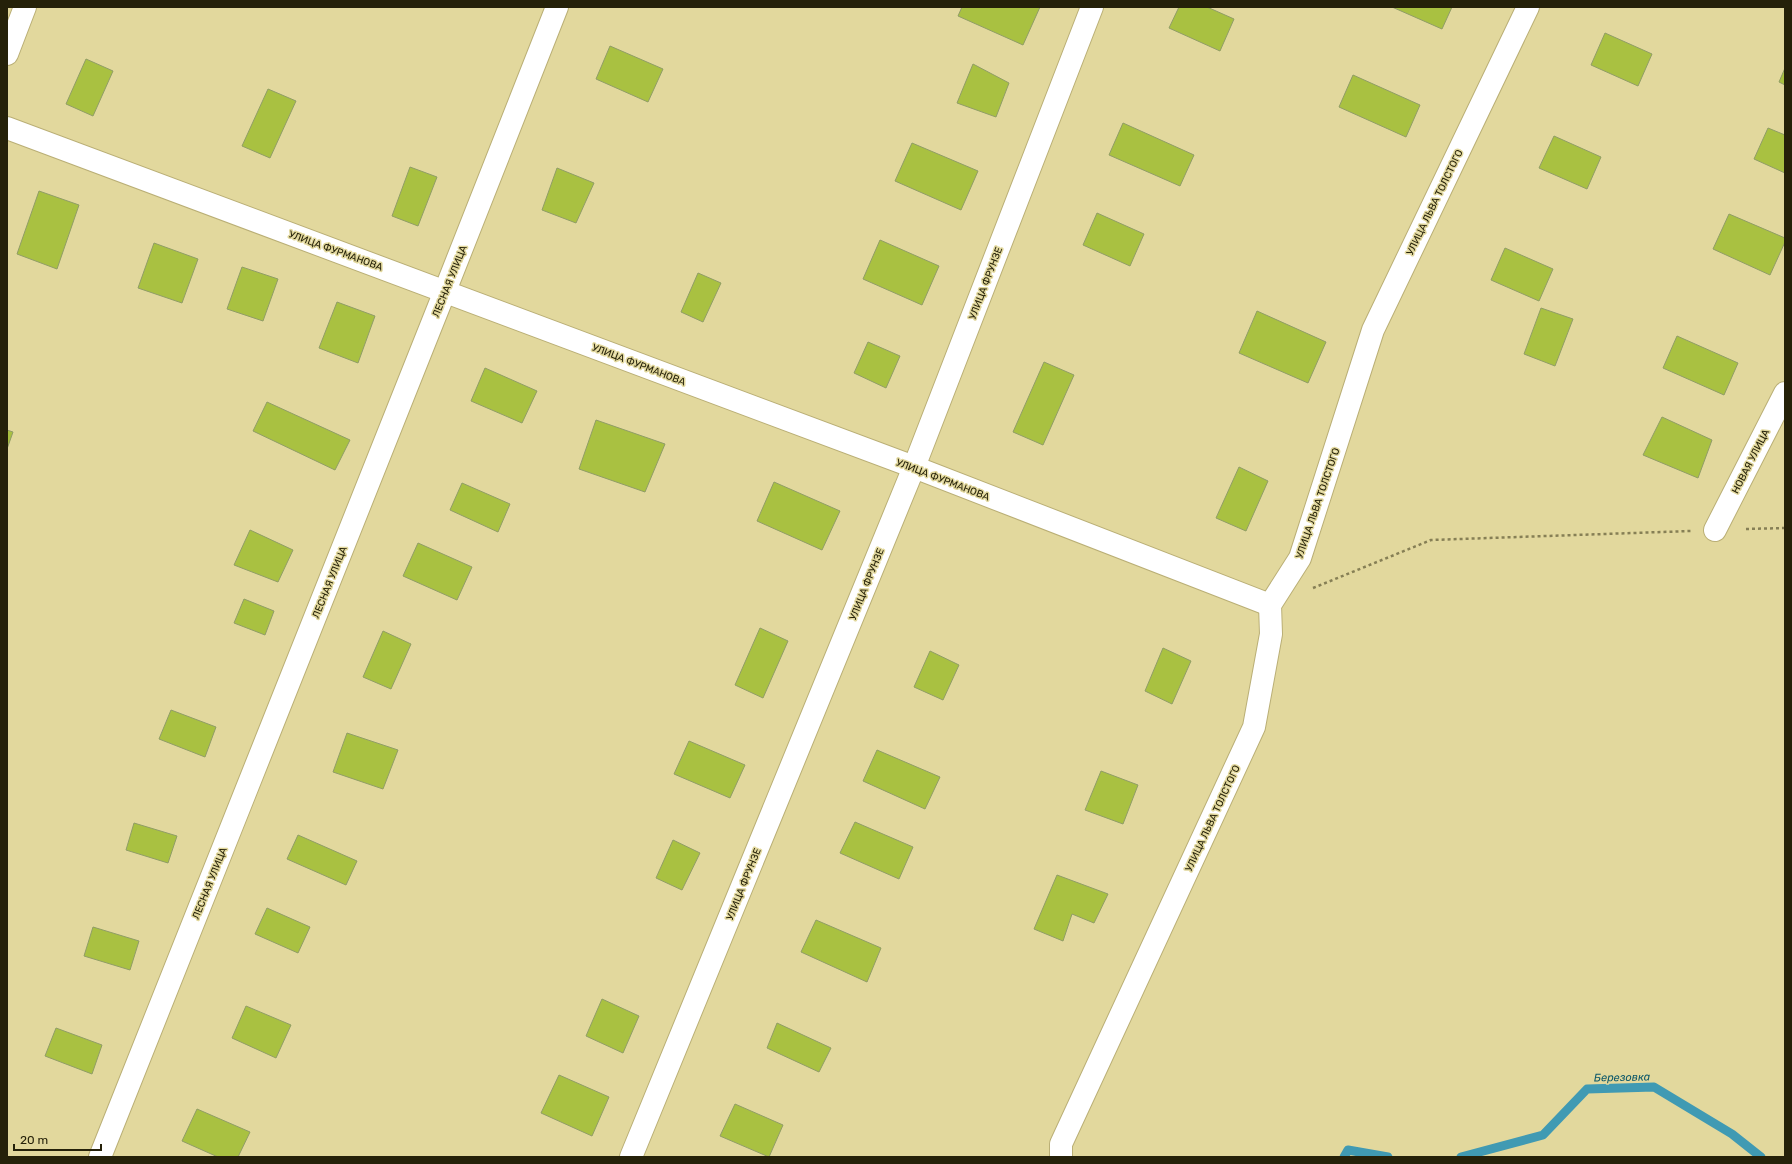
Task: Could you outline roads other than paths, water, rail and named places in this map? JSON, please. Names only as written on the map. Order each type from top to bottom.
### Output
[{"type":"street","points":[[7,54],[25,7]]},
{"type":"street","name":"ЛЕСНАЯ УЛИЦА","points":[[100,1157],[446,291],[556,7]]},
{"type":"street","name":"УЛИЦА ФРУНЗЕ","points":[[631,1157],[914,467],[1092,7]]},
{"type":"street","name":"УЛИЦА ЛЬВА ТОЛСТОГО","points":[[1061,1157],[1061,1144],[1254,726],[1271,634],[1270,604],[1300,558],[1373,330],[1528,7]]},
{"type":"street","name":"УЛИЦА ФУРМАНОВА","points":[[7,128],[914,467],[1270,604]]},
{"type":"street","name":"НОВАЯ УЛИЦА","points":[[1715,530],[1785,393]]},
{"type":"waterway","name":"Березовка","points":[[1461,1157],[1543,1135],[1587,1089],[1654,1087],[1732,1134],[1761,1157]]},
{"type":"waterway","name":"Березовка","points":[[1344,1157],[1348,1150],[1388,1157]]}]
